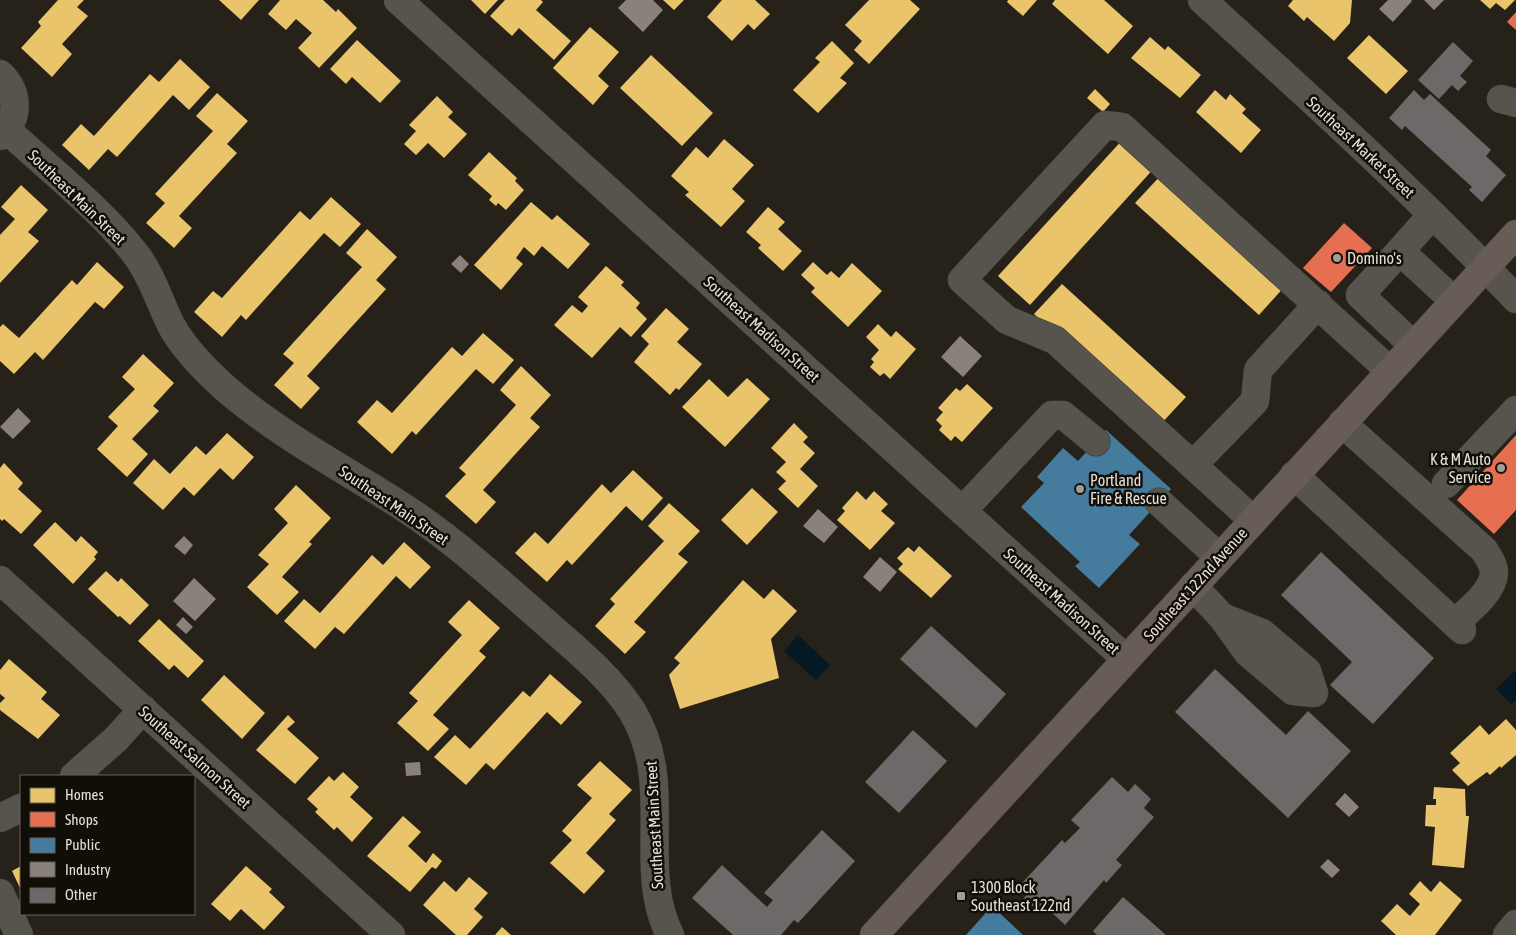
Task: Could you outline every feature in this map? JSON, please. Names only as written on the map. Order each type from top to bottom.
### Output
[{"type":"main road","name":"Southeast 122nd Avenue","points":[[874,935],[1516,234]]},
{"type":"street","name":"Southeast Madison Street","points":[[398,0],[1126,659]]},
{"type":"street","name":"Southeast Market Street","points":[[1202,0],[1366,149],[1516,300]]},
{"type":"street","name":"Southeast Main Street","points":[[0,74],[8,82],[15,98],[15,114],[3,133],[118,233],[139,259],[173,328],[203,367],[224,387],[298,442],[405,508],[472,559],[582,655],[622,696],[645,734],[652,757],[655,792],[656,892],[663,921],[670,935]]},
{"type":"street","points":[[1254,520],[1055,340],[1007,320],[962,280],[1105,125],[1122,127],[1390,371]]},
{"type":"street","points":[[1413,345],[1360,295],[1432,215]]},
{"type":"street","points":[[1400,251],[1454,301]]},
{"type":"street","points":[[1193,465],[1255,402],[1258,370],[1318,304]]},
{"type":"street","points":[[1446,484],[1516,410]]},
{"type":"street","points":[[962,511],[1052,415],[1063,415],[1096,442]]},
{"type":"street","points":[[1294,475],[1458,627],[1488,588],[1494,573],[1491,561],[1477,544],[1342,423]]},
{"type":"street","points":[[1159,502],[1219,557]]},
{"type":"street","name":"Southeast Salmon Street","points":[[0,580],[390,935]]},
{"type":"street","points":[[1193,586],[1222,617]]},
{"type":"street","points":[[75,775],[116,739],[143,709]]},
{"type":"street","points":[[0,818],[20,808]]},
{"type":"street","points":[[0,893],[19,935]]},
{"type":"street","points":[[1507,935],[1516,924]]},
{"type":"water","points":[[798,635],[830,665],[816,680],[784,651]]},
{"type":"water","points":[[1516,670],[1516,700],[1511,704],[1496,689]]},
{"type":"building: Homes","points":[[58,0],[84,0],[77,7],[88,16],[62,44],[72,54],[52,77],[21,48],[41,26],[38,22]]},
{"type":"building: Homes","points":[[219,0],[259,0],[241,20]]},
{"type":"building: Homes","points":[[280,0],[323,0],[336,12],[338,9],[357,28],[319,68],[298,48],[312,33],[296,19],[286,30],[268,14]]},
{"type":"building: Homes","points":[[471,0],[498,0],[485,14]]},
{"type":"building: Homes","points":[[505,0],[541,0],[543,2],[536,10],[571,41],[554,60],[519,28],[512,36],[490,16]]},
{"type":"building: Homes","points":[[663,0],[684,0],[674,10]]},
{"type":"building: Homes","points":[[722,0],[755,0],[770,14],[754,30],[748,24],[732,41],[707,17]]},
{"type":"building: Homes","points":[[869,0],[910,0],[920,9],[869,64],[854,50],[862,41],[845,25]]},
{"type":"building: Homes","points":[[1008,0],[1037,0],[1023,16],[1007,2]]},
{"type":"building: Homes","points":[[1055,0],[1104,0],[1133,26],[1108,54],[1052,4]]},
{"type":"building: Homes","points":[[1293,0],[1352,0],[1350,23],[1334,41],[1307,17],[1304,21],[1288,6]]},
{"type":"building: Homes","points":[[1480,0],[1515,0],[1505,10],[1496,3],[1490,9]]},
{"type":"building: Homes","points":[[590,27],[619,52],[598,76],[609,86],[593,105],[553,68]]},
{"type":"building: Homes","points":[[1369,35],[1408,71],[1386,94],[1347,58]]},
{"type":"building: Homes","points":[[1150,37],[1165,50],[1168,46],[1201,75],[1180,98],[1131,58]]},
{"type":"building: Homes","points":[[357,40],[401,81],[380,103],[352,77],[346,84],[330,69]]},
{"type":"building: Homes","points":[[832,41],[854,63],[840,78],[847,83],[818,113],[793,90],[820,62],[815,58]]},
{"type":"building: Homes","points":[[651,55],[713,113],[682,146],[620,88]]},
{"type":"building: Homes","points":[[180,59],[210,87],[189,110],[173,95],[117,157],[108,149],[89,170],[62,145],[81,124],[94,136],[150,74],[159,82]]},
{"type":"building: Homes","points":[[1095,89],[1110,104],[1103,112],[1087,98]]},
{"type":"building: Homes","points":[[1215,90],[1226,100],[1230,94],[1246,109],[1242,113],[1261,130],[1241,153],[1196,112]]},
{"type":"building: Homes","points":[[217,93],[248,121],[227,144],[237,153],[179,216],[192,228],[174,248],[146,223],[165,203],[155,194],[213,131],[196,116]]},
{"type":"building: Homes","points":[[437,96],[453,112],[448,117],[467,134],[444,158],[428,143],[416,155],[404,144],[416,131],[409,125]]},
{"type":"building: Homes","points":[[1125,137],[1157,165],[1030,305],[998,276]]},
{"type":"building: Homes","points":[[724,139],[754,165],[732,189],[745,201],[721,227],[685,195],[689,192],[671,176],[696,147],[708,158]]},
{"type":"building: Homes","points":[[489,152],[517,178],[515,181],[524,190],[506,210],[498,203],[496,206],[489,200],[492,196],[468,175]]},
{"type":"building: Homes","points":[[1164,172],[1287,284],[1259,315],[1135,203]]},
{"type":"building: Homes","points":[[21,185],[48,210],[28,232],[39,241],[0,283],[0,235],[15,219],[1,207]]},
{"type":"building: Homes","points":[[331,197],[361,224],[340,247],[324,233],[246,320],[241,315],[222,337],[194,312],[213,291],[222,298],[300,211],[310,220]]},
{"type":"building: Homes","points":[[531,202],[552,220],[557,215],[590,244],[568,269],[542,246],[534,256],[524,247],[516,258],[523,264],[501,290],[474,265]]},
{"type":"building: Homes","points":[[768,207],[785,222],[778,229],[802,251],[783,271],[758,248],[761,245],[746,232]]},
{"type":"building: Homes","points":[[367,229],[397,257],[376,280],[386,289],[307,376],[320,388],[301,409],[274,385],[294,363],[283,354],[362,267],[346,253]]},
{"type":"building: Homes","points":[[97,262],[124,287],[104,309],[95,302],[43,360],[35,352],[14,374],[0,361],[0,327],[3,324],[19,338],[72,280],[77,285]]},
{"type":"building: Homes","points":[[813,262],[827,275],[831,271],[839,278],[852,263],[882,291],[848,327],[811,292],[815,288],[801,275]]},
{"type":"building: Homes","points":[[606,266],[624,282],[621,285],[640,303],[636,308],[647,319],[631,337],[620,327],[592,358],[554,325],[572,305],[582,313],[588,306],[578,297]]},
{"type":"building: Homes","points":[[1062,284],[1186,397],[1158,427],[1034,314]]},
{"type":"building: Homes","points":[[666,308],[689,329],[677,342],[702,364],[679,390],[676,388],[670,395],[634,362],[649,344],[641,336]]},
{"type":"building: Homes","points":[[878,324],[891,337],[896,331],[916,349],[890,379],[884,373],[880,376],[870,367],[874,362],[871,359],[879,350],[866,337]]},
{"type":"building: Homes","points":[[483,333],[514,360],[493,384],[476,369],[416,435],[412,431],[392,454],[357,422],[377,400],[392,413],[452,347],[462,356]]},
{"type":"building: Homes","points":[[143,354],[174,383],[153,406],[159,411],[132,439],[148,454],[127,477],[97,449],[118,426],[108,417],[135,389],[122,377]]},
{"type":"building: Homes","points":[[521,366],[551,395],[530,418],[540,427],[483,490],[496,502],[476,524],[445,496],[466,474],[459,468],[516,405],[500,390]]},
{"type":"building: Homes","points":[[747,378],[770,399],[725,447],[682,407],[709,379],[728,397]]},
{"type":"building: Homes","points":[[967,384],[993,408],[962,442],[955,436],[951,441],[939,430],[942,426],[936,420],[943,412],[938,408],[956,388],[960,391]]},
{"type":"building: Homes","points":[[794,423],[808,437],[803,442],[815,453],[800,469],[818,486],[798,508],[778,489],[786,481],[776,472],[786,462],[771,448]]},
{"type":"building: Homes","points":[[227,433],[254,457],[233,480],[220,468],[194,496],[184,487],[163,510],[133,483],[154,459],[170,474],[196,446],[206,455]]},
{"type":"building: Homes","points":[[4,463],[23,483],[18,489],[42,511],[21,534],[4,519],[2,521],[0,519],[0,468]]},
{"type":"building: Homes","points":[[633,470],[663,498],[642,521],[626,506],[572,565],[567,560],[547,582],[515,553],[535,532],[548,544],[602,484],[611,493]]},
{"type":"building: Homes","points":[[296,485],[331,518],[309,542],[312,544],[282,577],[299,592],[277,615],[247,587],[269,564],[258,555],[288,523],[274,509]]},
{"type":"building: Homes","points":[[752,488],[778,512],[747,545],[721,520]]},
{"type":"building: Homes","points":[[857,491],[866,500],[874,491],[888,504],[881,511],[895,523],[870,550],[837,520],[845,511],[842,508]]},
{"type":"building: Homes","points":[[669,503],[700,531],[678,554],[688,562],[634,622],[646,632],[625,654],[595,626],[615,604],[610,599],[664,541],[648,526]]},
{"type":"building: Homes","points":[[55,522],[76,542],[81,536],[98,552],[94,557],[96,559],[73,584],[33,545]]},
{"type":"building: Homes","points":[[404,542],[431,567],[410,589],[396,576],[344,634],[335,627],[315,649],[284,621],[304,599],[320,613],[372,555],[383,565]]},
{"type":"building: Homes","points":[[919,546],[952,576],[931,598],[898,569],[903,564],[897,558],[908,547],[914,552]]},
{"type":"building: Homes","points":[[106,571],[118,582],[121,578],[149,605],[130,625],[120,616],[118,617],[88,589]]},
{"type":"building: Homes","points":[[743,580],[764,599],[773,589],[797,611],[771,639],[779,678],[680,709],[669,675],[680,663],[674,658]]},
{"type":"building: Homes","points":[[469,600],[500,628],[479,651],[486,657],[433,715],[449,729],[428,751],[397,723],[418,701],[409,693],[462,635],[448,622]]},
{"type":"building: Homes","points":[[159,619],[204,661],[188,678],[174,665],[169,670],[138,641]]},
{"type":"building: Homes","points":[[9,659],[47,692],[41,699],[60,715],[38,739],[0,710],[0,703],[5,698],[0,694],[0,670]]},
{"type":"building: Homes","points":[[550,674],[582,702],[561,725],[547,712],[494,770],[486,763],[466,785],[434,757],[455,735],[470,749],[523,691],[530,697]]},
{"type":"building: Homes","points":[[224,675],[265,713],[242,739],[201,700]]},
{"type":"building: Homes","points":[[288,715],[295,722],[287,729],[319,758],[295,784],[256,750]]},
{"type":"building: Homes","points":[[1506,719],[1516,730],[1516,755],[1501,768],[1500,766],[1490,775],[1487,772],[1468,786],[1452,770],[1460,763],[1450,753],[1480,725],[1489,735]]},
{"type":"building: Homes","points":[[600,761],[632,790],[609,814],[616,820],[586,853],[605,871],[584,894],[550,863],[572,840],[562,831],[592,798],[577,785]]},
{"type":"building: Homes","points":[[343,772],[359,787],[350,797],[373,818],[352,842],[337,827],[334,830],[315,812],[318,809],[307,799],[329,776],[334,781]]},
{"type":"building: Homes","points":[[1434,787],[1465,789],[1466,816],[1469,816],[1464,868],[1432,865],[1435,827],[1425,826],[1426,805],[1436,805],[1436,799],[1433,799]]},
{"type":"building: Homes","points":[[403,816],[421,832],[408,846],[426,863],[433,853],[442,861],[436,869],[432,867],[410,892],[367,856]]},
{"type":"building: Homes","points":[[246,866],[272,889],[269,892],[285,907],[264,930],[241,909],[230,921],[211,904]]},
{"type":"building: Homes","points":[[20,867],[20,888],[12,871]]},
{"type":"building: Homes","points":[[469,877],[488,893],[474,909],[483,917],[467,935],[456,935],[423,905],[444,881],[456,892]]},
{"type":"building: Homes","points":[[1420,881],[1431,892],[1440,881],[1462,900],[1435,935],[1396,935],[1381,921],[1397,904],[1410,916],[1420,904],[1409,894]]},
{"type":"building: Homes","points":[[502,927],[511,935],[495,935]]},
{"type":"building: Shops","points":[[1516,12],[1516,30],[1507,22]]},
{"type":"building: Shops","name":"Domino's","points":[[1344,223],[1372,248],[1331,292],[1303,268]]},
{"type":"building: Shops","name":"K & M Auto Service","points":[[1516,435],[1516,510],[1494,534],[1457,500]]},
{"type":"building: Public","points":[[1106,430],[1171,489],[1129,535],[1140,544],[1099,588],[1075,566],[1080,562],[1021,507],[1044,483],[1037,477],[1063,448],[1078,461]]},
{"type":"building: Public","points":[[992,906],[1023,935],[966,935]]},
{"type":"building: Industry","points":[[626,0],[653,0],[663,10],[643,32],[618,8]]},
{"type":"building: Industry","points":[[1388,0],[1412,1],[1393,22],[1379,9]]},
{"type":"building: Industry","points":[[1424,0],[1444,0],[1434,10]]},
{"type":"building: Industry","points":[[460,255],[469,264],[461,273],[451,264]]},
{"type":"building: Industry","points":[[960,336],[982,356],[963,377],[941,357]]},
{"type":"building: Industry","points":[[18,408],[31,421],[13,439],[0,427]]},
{"type":"building: Industry","points":[[818,509],[838,527],[824,543],[803,526]]},
{"type":"building: Industry","points":[[184,536],[193,545],[185,555],[174,546]]},
{"type":"building: Industry","points":[[880,557],[897,572],[880,592],[863,577]]},
{"type":"building: Industry","points":[[194,578],[216,599],[195,621],[173,601]]},
{"type":"building: Industry","points":[[183,617],[193,627],[186,634],[176,625]]},
{"type":"building: Industry","points":[[420,762],[421,775],[406,776],[405,763]]},
{"type":"building: Industry","points":[[1345,793],[1359,807],[1349,817],[1335,804]]},
{"type":"building: Industry","points":[[1328,859],[1340,870],[1332,878],[1320,867]]},
{"type":"building: Other","points":[[1453,42],[1473,61],[1460,76],[1467,82],[1458,91],[1452,85],[1439,99],[1418,80]]},
{"type":"building: Other","points":[[1414,90],[1424,100],[1430,94],[1491,150],[1486,156],[1506,175],[1482,202],[1469,190],[1472,187],[1405,126],[1402,130],[1389,118]]},
{"type":"building: Other","points":[[1321,552],[1434,658],[1373,724],[1330,685],[1352,662],[1281,595]]},
{"type":"building: Other","points":[[931,626],[1006,694],[976,728],[900,659]]},
{"type":"building: Other","points":[[1215,669],[1286,735],[1308,711],[1351,751],[1288,818],[1175,712]]},
{"type":"building: Other","points":[[913,730],[947,761],[899,813],[865,782]]},
{"type":"building: Other","points":[[1112,777],[1128,792],[1135,784],[1151,799],[1144,808],[1154,817],[1116,860],[1122,865],[1106,883],[1104,880],[1065,925],[1046,907],[1040,913],[1024,898],[1030,891],[1022,883],[1062,840],[1065,843],[1080,828],[1071,820]]},
{"type":"building: Other","points":[[822,830],[855,861],[798,923],[794,920],[781,935],[733,935],[692,898],[722,865],[767,907],[773,900],[764,893]]},
{"type":"building: Other","points":[[1123,897],[1166,935],[1097,935],[1093,931]]},
{"type":"place","name":"Domino's","points":[[1337,258]]},
{"type":"place","name":"K & M Auto Service","points":[[1501,468]]},
{"type":"place","name":"Portland Fire & Rescue","points":[[1080,489]]},
{"type":"place","name":"1300 Block Southeast 122nd","points":[[961,896]]}]
